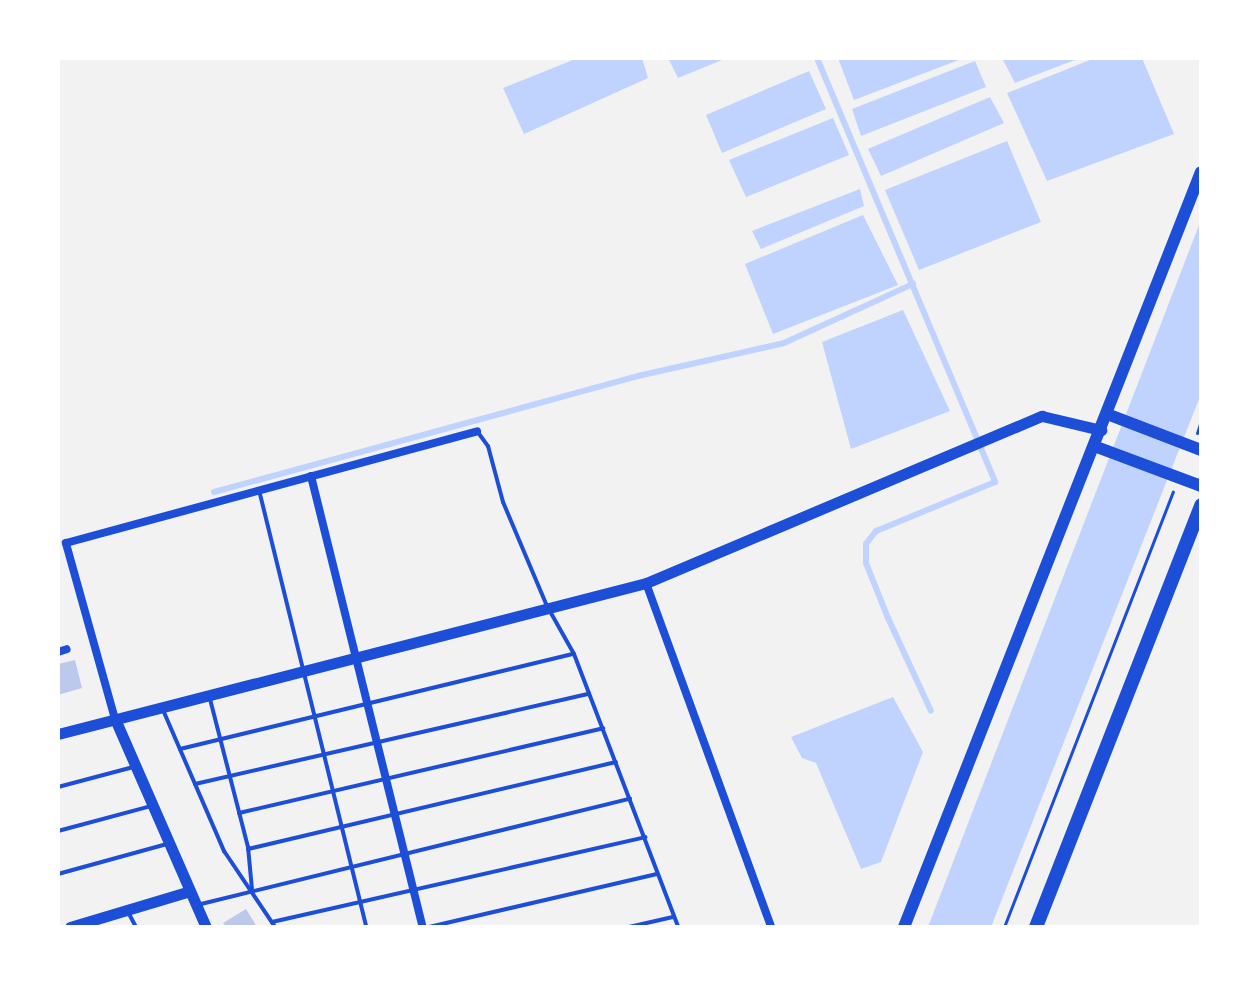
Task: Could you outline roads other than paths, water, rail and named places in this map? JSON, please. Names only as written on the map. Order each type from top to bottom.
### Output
[{"type":"main road","points":[[904,927],[1201,172]]},
{"type":"main road","points":[[1107,414],[1201,450]]},
{"type":"main road","points":[[1094,446],[1190,483]]},
{"type":"main road","points":[[1036,927],[1201,505]]},
{"type":"street","points":[[58,734],[646,583],[1042,416],[1101,430]]},
{"type":"street","points":[[206,927],[187,892],[115,719],[66,543],[477,431]]},
{"type":"street","points":[[311,476],[423,927]]},
{"type":"street","points":[[646,583],[771,927]]},
{"type":"street","points":[[77,926],[187,892]]},
{"type":"lane","points":[[477,431],[488,446],[503,502],[547,606],[574,654],[678,927]]},
{"type":"lane","points":[[258,490],[366,927]]},
{"type":"lane","points":[[180,749],[574,654]]},
{"type":"lane","points":[[209,694],[248,849],[253,891]]},
{"type":"lane","points":[[195,784],[589,694]]},
{"type":"lane","points":[[162,706],[224,851],[274,925],[645,837]]},
{"type":"lane","points":[[239,813],[603,728]]},
{"type":"lane","points":[[248,849],[616,762]]},
{"type":"lane","points":[[58,787],[134,766]]},
{"type":"lane","points":[[194,906],[630,799]]},
{"type":"lane","points":[[58,831],[151,806]]},
{"type":"lane","points":[[58,874],[167,844]]},
{"type":"lane","points":[[429,927],[657,874]]},
{"type":"lane","points":[[126,910],[136,927]]},
{"type":"lane","points":[[629,927],[673,917]]},
{"type":"water","points":[[578,58],[642,58],[648,78],[524,134],[503,88]]},
{"type":"water","points":[[668,58],[727,58],[678,78]]},
{"type":"water","points":[[838,58],[964,58],[854,100]]},
{"type":"water","points":[[1002,58],[1080,58],[1015,83]]},
{"type":"water","points":[[1095,58],[1142,58],[1174,134],[1047,181],[1007,93]]},
{"type":"water","points":[[975,61],[986,87],[861,136],[852,109]]},
{"type":"water","points":[[809,71],[826,109],[722,153],[706,115]]},
{"type":"water","points":[[990,97],[1004,123],[881,176],[868,149]]},
{"type":"water","points":[[833,118],[849,155],[746,197],[729,160]]},
{"type":"water","points":[[1007,141],[1041,222],[919,270],[885,190]]},
{"type":"water","points":[[860,189],[864,206],[761,249],[752,231]]},
{"type":"water","points":[[863,215],[898,285],[773,334],[745,264]]},
{"type":"water","points":[[1201,220],[1201,394],[991,927],[928,927]]},
{"type":"water","points":[[903,310],[950,411],[851,449],[822,342]]},
{"type":"water","points":[[893,697],[923,752],[881,862],[861,869],[816,763],[802,758],[791,737]]},
{"type":"waterway","points":[[817,58],[995,482],[876,531],[866,544],[866,563],[931,711]]},
{"type":"waterway","points":[[214,492],[638,376],[784,343],[913,284]]}]
